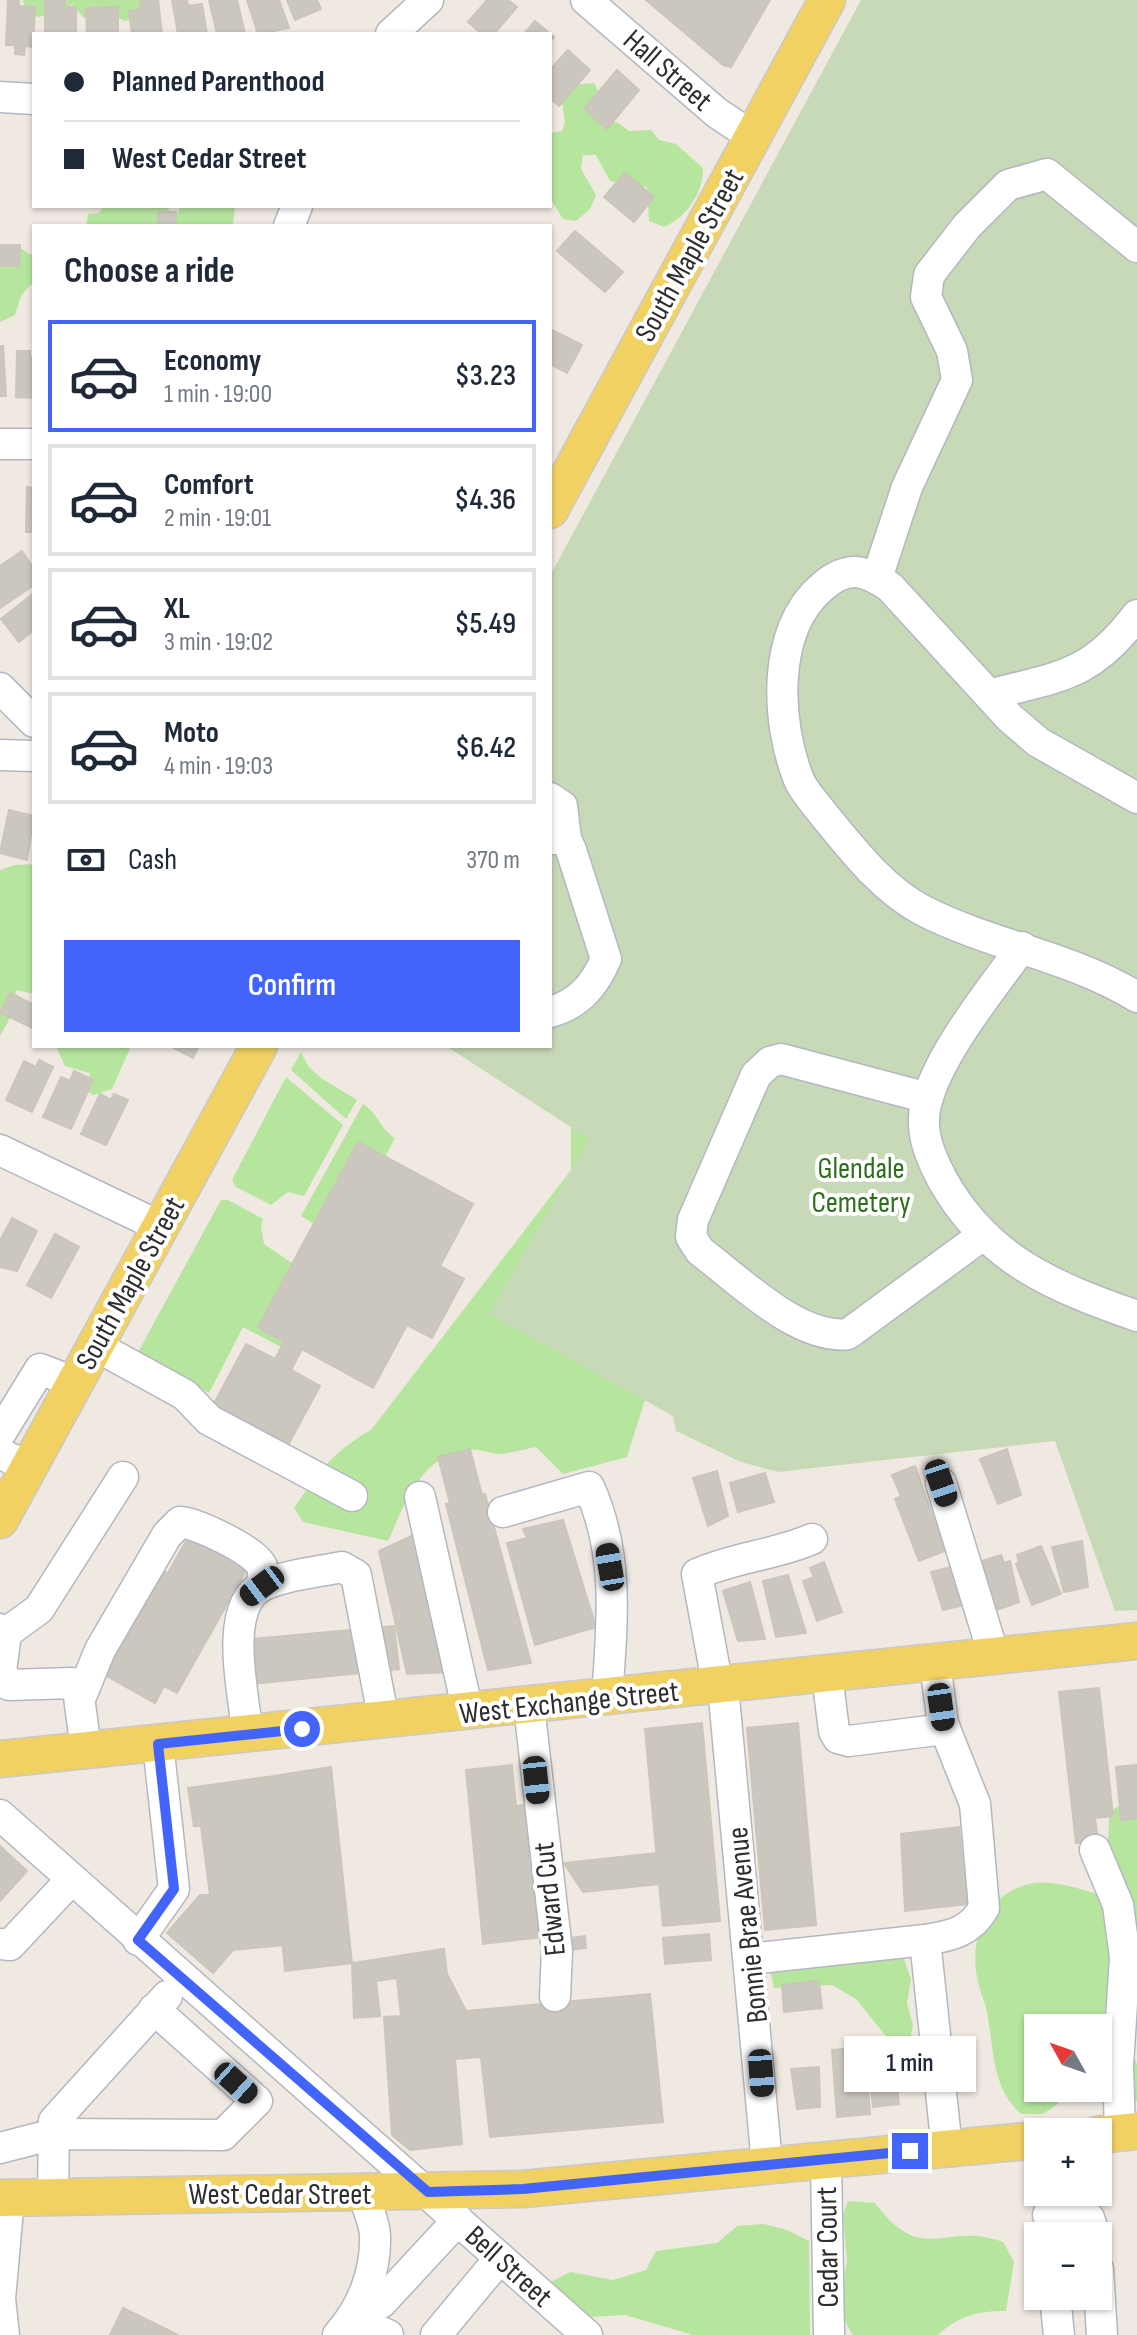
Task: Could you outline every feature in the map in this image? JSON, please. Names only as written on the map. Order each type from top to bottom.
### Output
[{"type":"main road","name":"South Maple Street","points":[[552,506],[827,0]]},
{"type":"main road","name":"South Maple Street","points":[[0,1520],[14,1461],[76,1383],[258,1048]]},
{"type":"main road","name":"West Exchange Street","points":[[0,1759],[721,1687],[1137,1641]]},
{"type":"main road","name":"West Cedar Street","points":[[4,2198],[523,2189],[1024,2141]]},
{"type":"street","points":[[393,32],[428,0]]},
{"type":"street","name":"Hall Street","points":[[586,0],[717,113],[753,137]]},
{"type":"street","points":[[0,97],[32,99]]},
{"type":"street","points":[[877,578],[907,487],[957,380],[952,351],[926,297],[929,275],[940,257],[1008,185],[1047,174],[1137,247]]},
{"type":"street","points":[[0,444],[32,444]]},
{"type":"street","points":[[1137,798],[1112,787],[1038,742],[989,695],[890,587],[868,571],[846,571],[810,597],[795,617],[786,647],[783,691],[789,744],[800,782],[872,871],[922,910],[1082,967],[1137,997]]},
{"type":"street","points":[[989,695],[1078,672],[1115,644],[1137,615]]},
{"type":"street","points":[[0,688],[32,720]]},
{"type":"street","points":[[0,755],[32,756]]},
{"type":"street","points":[[552,799],[562,806],[558,839],[596,918],[606,959],[595,984],[573,1004],[552,1011]]},
{"type":"street","points":[[1022,947],[968,1022],[928,1098],[925,1105],[926,1149],[957,1206],[983,1235],[1038,1276],[1137,1316]]},
{"type":"street","points":[[928,1098],[781,1059],[770,1062],[756,1075],[693,1220],[691,1237],[700,1251],[802,1326],[831,1336],[848,1334],[983,1235]]},
{"type":"street","points":[[0,1150],[161,1227]]},
{"type":"street","points":[[96,1346],[185,1395],[209,1420],[352,1496]]},
{"type":"street","points":[[0,1434],[40,1369],[76,1383]]},
{"type":"street","points":[[82,1694],[72,1683],[9,1685],[1,1671],[3,1631],[39,1609],[123,1477]]},
{"type":"street","points":[[941,1483],[994,1656]]},
{"type":"street","points":[[503,1512],[589,1487],[599,1509],[615,1595],[607,1698]]},
{"type":"street","points":[[420,1497],[468,1712]]},
{"type":"street","points":[[86,1750],[82,1694],[100,1650],[167,1535],[180,1522],[195,1523],[254,1557],[262,1566],[262,1586]]},
{"type":"street","name":"Bonnie Brae Avenue","points":[[767,2164],[750,1959],[721,1687],[697,1574],[728,1560],[785,1551],[812,1539]]},
{"type":"street","points":[[248,1735],[239,1619],[249,1596],[262,1586],[342,1567],[356,1575],[384,1721]]},
{"type":"street","points":[[750,1959],[953,1936],[966,1929],[984,1908],[975,1804],[945,1729],[935,1663]]},
{"type":"street","points":[[827,1675],[838,1738],[849,1741],[945,1729]]},
{"type":"street","name":"Edward Cut","points":[[529,1706],[557,1951],[555,1996]]},
{"type":"street","points":[[138,1940],[174,1889],[158,1744]]},
{"type":"street","name":"Bell Street","points":[[0,1815],[70,1881],[428,2192],[587,2335]]},
{"type":"street","points":[[1095,1850],[1118,1905],[1125,1957],[1118,2065],[1118,2133]]},
{"type":"street","points":[[0,1944],[10,1945],[70,1881]]},
{"type":"street","points":[[925,1940],[947,2149]]},
{"type":"street","points":[[53,2197],[54,2121],[182,1980]]},
{"type":"street","points":[[0,2148],[54,2134],[223,2135],[257,2101],[154,2009]]},
{"type":"street","name":"Cedar Court","points":[[826,2160],[829,2335]]},
{"type":"street","points":[[345,2327],[368,2288],[375,2235],[363,2193]]},
{"type":"street","points":[[4,2198],[0,2299],[4,2335]]},
{"type":"street","points":[[1048,2214],[1081,2213],[1090,2222]]},
{"type":"street","points":[[345,2327],[381,2303],[458,2220]]},
{"type":"street","points":[[436,2335],[500,2258]]},
{"type":"street","points":[[1056,2310],[1059,2335]]},
{"type":"street","points":[[1100,2310],[1102,2335]]},
{"type":"street","points":[[345,2327],[388,2335]]},
{"type":"green space","points":[[23,0],[147,0],[142,17],[125,21],[106,12],[84,18],[72,5],[39,17],[26,11]]},
{"type":"green space","name":"Glendale Cemetery","points":[[861,0],[1137,0],[1137,1610],[1115,1611],[1055,1441],[778,1472],[741,1462],[676,1431],[673,1416],[489,1314],[589,1139],[449,1048],[552,1048],[552,572]]},
{"type":"green space","points":[[594,83],[600,95],[600,118],[618,123],[629,131],[651,130],[659,140],[676,144],[703,168],[697,195],[680,217],[664,227],[649,221],[647,187],[610,181],[596,155],[583,155],[581,169],[596,195],[590,209],[576,221],[563,219],[552,201],[552,133],[562,131],[565,122],[561,94],[569,85]]},
{"type":"green space","points":[[103,208],[168,208],[170,224],[86,224],[88,214],[99,213]]},
{"type":"green space","points":[[180,208],[235,208],[233,224],[172,224]]},
{"type":"green space","points":[[16,245],[31,255],[32,253],[32,285],[21,296],[15,315],[0,322],[0,247]]},
{"type":"green space","points":[[32,864],[32,994],[16,990],[14,1011],[0,1036],[0,870]]},
{"type":"green space","points":[[57,1048],[130,1048],[112,1089],[93,1095],[86,1090],[90,1073],[65,1066]]},
{"type":"green space","points":[[301,1052],[308,1066],[321,1078],[357,1100],[346,1119],[291,1070]]},
{"type":"green space","points":[[584,1066],[648,1390],[627,1457],[563,1474],[536,1447],[498,1454],[467,1450],[451,1454],[426,1472],[409,1497],[388,1541],[303,1522],[294,1508],[311,1484],[336,1455],[371,1430],[571,1170],[571,1127]]},
{"type":"green space","points":[[286,1077],[343,1125],[304,1196],[288,1192],[271,1205],[236,1187],[232,1180]]},
{"type":"green space","points":[[363,1104],[395,1138],[385,1157],[358,1142],[314,1224],[301,1216]]},
{"type":"green space","points":[[221,1200],[228,1200],[263,1219],[264,1244],[292,1263],[258,1327],[284,1342],[281,1347],[243,1327],[209,1393],[137,1354]]},
{"type":"green space","points":[[1137,1801],[1137,2011],[1134,2009],[1129,2042],[1137,2065],[1137,2101],[1112,2097],[1112,2014],[1024,2014],[1024,2102],[1058,2104],[1043,2114],[1021,2114],[1004,2092],[995,2066],[987,2012],[976,1970],[975,1955],[981,1927],[996,1903],[1019,1887],[1034,1883],[1062,1884],[1106,1896],[1109,1819],[1115,1808]]},
{"type":"green space","points":[[904,1959],[911,1979],[907,2003],[913,2026],[905,2060],[856,1999],[832,1985],[774,1988],[770,1969]]},
{"type":"green space","points":[[848,2201],[875,2203],[892,2222],[907,2233],[922,2238],[966,2236],[1003,2242],[1014,2262],[1006,2311],[969,2316],[938,2335],[853,2335],[838,2310],[847,2261],[843,2215]]},
{"type":"green space","points":[[764,2224],[787,2230],[809,2241],[810,2335],[693,2335],[625,2315],[591,2317],[562,2300],[551,2282],[570,2272],[613,2280],[646,2270],[656,2251],[717,2243],[737,2226]]},
{"type":"building","points":[[8,0],[19,0],[19,6],[35,7],[32,47],[25,46],[24,55],[15,54],[15,45],[6,45]]},
{"type":"building","points":[[45,0],[65,0],[65,7],[76,7],[76,32],[45,32]]},
{"type":"building","points":[[158,0],[162,32],[132,32],[129,11],[141,9],[140,1]]},
{"type":"building","points":[[172,0],[187,0],[188,6],[202,4],[207,32],[178,32]]},
{"type":"building","points":[[209,0],[237,0],[245,32],[217,32]]},
{"type":"building","points":[[247,0],[279,0],[289,28],[257,32]]},
{"type":"building","points":[[287,0],[317,0],[321,9],[295,20]]},
{"type":"building","points":[[487,0],[508,0],[517,7],[496,32],[480,32],[468,22]]},
{"type":"building","points":[[646,0],[770,0],[731,67],[723,65]]},
{"type":"building","points":[[118,7],[118,32],[87,32],[86,8]]},
{"type":"building","points":[[535,21],[548,32],[526,32]]},
{"type":"building","points":[[568,50],[590,70],[559,106],[552,100],[552,68]]},
{"type":"building","points":[[617,70],[639,90],[607,129],[584,109]]},
{"type":"building","points":[[625,173],[654,197],[634,222],[604,197]]},
{"type":"building","points":[[158,212],[176,212],[175,224],[158,224]]},
{"type":"building","points":[[575,231],[623,272],[605,292],[557,251]]},
{"type":"building","points":[[0,245],[20,245],[19,266],[0,266]]},
{"type":"building","points":[[552,330],[582,345],[567,373],[552,365]]},
{"type":"building","points":[[0,346],[3,346],[6,396],[0,396]]},
{"type":"building","points":[[17,351],[30,351],[32,398],[16,397]]},
{"type":"building","points":[[27,487],[32,488],[32,532],[26,532]]},
{"type":"building","points":[[22,551],[32,566],[32,586],[0,608],[0,566]]},
{"type":"building","points":[[32,595],[32,632],[19,642],[1,619]]},
{"type":"building","points":[[9,810],[32,816],[27,860],[0,853]]},
{"type":"building","points":[[10,993],[26,1001],[16,1020],[0,1013]]},
{"type":"building","points":[[26,1001],[32,1004],[32,1028],[16,1020]]},
{"type":"building","points":[[174,1048],[198,1048],[193,1058]]},
{"type":"building","points":[[39,1060],[53,1067],[32,1112],[6,1100],[24,1061],[36,1067]]},
{"type":"building","points":[[74,1071],[93,1080],[71,1129],[43,1117],[61,1077],[70,1081]]},
{"type":"building","points":[[100,1094],[111,1100],[114,1094],[128,1100],[106,1145],[81,1134]]},
{"type":"building","points":[[358,1142],[473,1204],[440,1266],[464,1279],[432,1338],[407,1325],[373,1388],[302,1349],[291,1370],[320,1386],[286,1449],[211,1409],[246,1344],[275,1359],[284,1342],[258,1327]]},
{"type":"building","points":[[12,1218],[37,1231],[17,1271],[0,1267],[0,1241]]},
{"type":"building","points":[[55,1234],[79,1247],[51,1298],[27,1285]]},
{"type":"building","points":[[470,1449],[531,1663],[488,1670],[446,1504],[450,1503],[438,1457]]},
{"type":"building","points":[[1007,1449],[1021,1495],[998,1504],[980,1459]]},
{"type":"building","points":[[915,1466],[945,1551],[919,1561],[895,1499],[901,1496],[892,1475]]},
{"type":"building","points":[[717,1471],[728,1516],[708,1526],[693,1478]]},
{"type":"building","points":[[765,1473],[774,1502],[738,1512],[730,1483]]},
{"type":"building","points":[[563,1520],[596,1627],[535,1645],[507,1543],[527,1538],[523,1529]]},
{"type":"building","points":[[190,1534],[248,1567],[177,1693],[164,1686],[155,1703],[100,1672],[159,1568],[168,1573]]},
{"type":"building","points":[[416,1534],[450,1672],[407,1674],[379,1551]]},
{"type":"building","points":[[1082,1541],[1088,1587],[1064,1592],[1052,1547]]},
{"type":"building","points":[[1041,1546],[1061,1594],[1032,1605],[1016,1564],[1019,1562],[1017,1555]]},
{"type":"building","points":[[1001,1555],[1004,1563],[1010,1561],[1019,1602],[994,1611],[979,1562]]},
{"type":"building","points":[[824,1562],[842,1612],[817,1621],[803,1581],[814,1577],[810,1568]]},
{"type":"building","points":[[955,1566],[964,1605],[943,1610],[931,1572]]},
{"type":"building","points":[[788,1575],[806,1633],[776,1637],[763,1581]]},
{"type":"building","points":[[750,1582],[765,1639],[738,1641],[723,1591]]},
{"type":"building","points":[[394,1626],[399,1669],[232,1686],[229,1641]]},
{"type":"building","points":[[1099,1688],[1113,1816],[1095,1818],[1098,1840],[1076,1843],[1059,1692]]},
{"type":"building","points":[[702,1723],[720,1921],[663,1926],[645,1729]]},
{"type":"building","points":[[798,1723],[816,1925],[765,1930],[747,1728]]},
{"type":"building","points":[[512,1765],[516,1806],[532,1804],[543,1937],[483,1944],[466,1770]]},
{"type":"building","points":[[1137,1765],[1137,1818],[1121,1820],[1116,1767]]},
{"type":"building","points":[[331,1767],[352,1963],[285,1971],[267,1777]]},
{"type":"building","points":[[267,1777],[283,1945],[233,1950],[213,1973],[167,1933],[200,1895],[210,1895],[201,1826],[194,1826],[188,1788]]},
{"type":"building","points":[[959,1827],[967,1904],[905,1911],[901,1834]]},
{"type":"building","points":[[0,1846],[27,1871],[0,1901]]},
{"type":"building","points":[[656,1853],[659,1884],[583,1892],[564,1863]]},
{"type":"building","points":[[709,1934],[711,1960],[665,1964],[663,1938]]},
{"type":"building","points":[[585,1936],[586,1948],[570,1950],[568,1938]]},
{"type":"building","points":[[444,1949],[447,1974],[466,2011],[469,2058],[455,2059],[462,2144],[410,2150],[392,2135],[384,2017],[401,2016],[397,1978],[376,1981],[380,2016],[354,2018],[352,1963]]},
{"type":"building","points":[[819,1983],[822,2008],[784,2012],[782,1985]]},
{"type":"building","points":[[650,1994],[663,2122],[490,2137],[481,2057],[469,2058],[466,2011]]},
{"type":"building","points":[[865,2047],[870,2114],[837,2117],[832,2050]]},
{"type":"building","points":[[895,2064],[899,2104],[873,2107],[869,2067]]},
{"type":"building","points":[[819,2067],[820,2107],[797,2109],[791,2069]]},
{"type":"building","points":[[123,2308],[178,2335],[110,2335]]},
{"type":"route","points":[[302,1729],[158,1744],[174,1889],[138,1940],[428,2192],[523,2189],[910,2151]]}]
